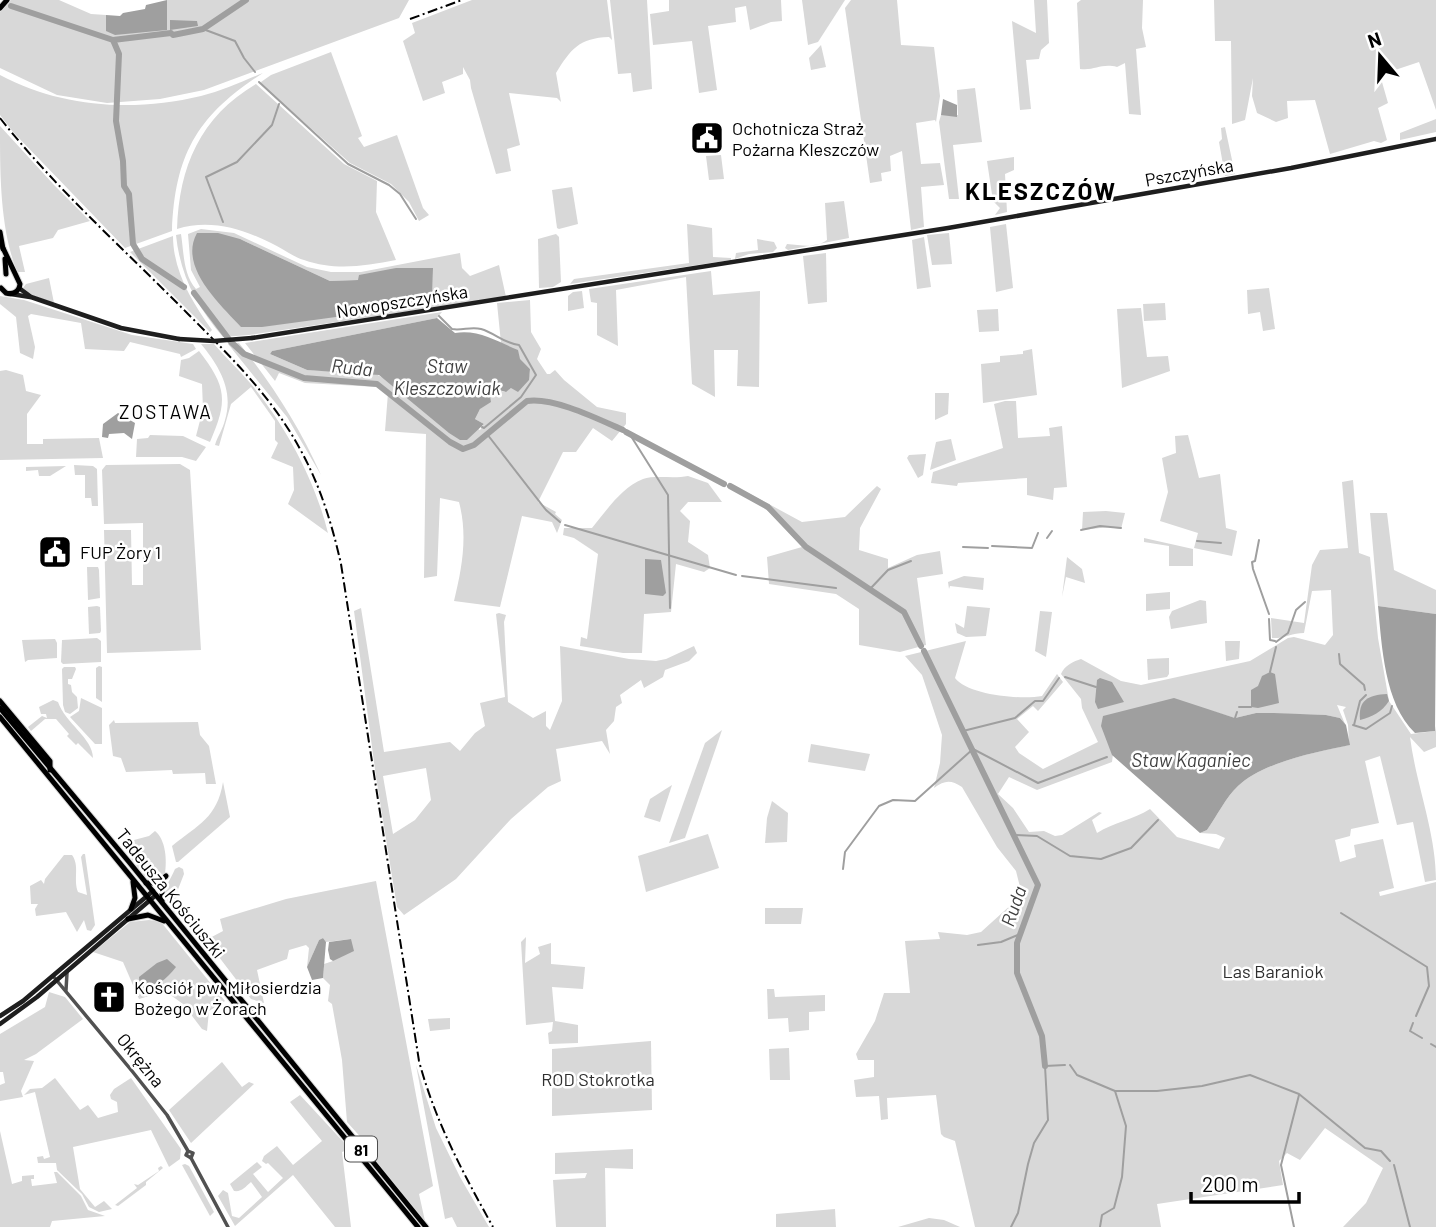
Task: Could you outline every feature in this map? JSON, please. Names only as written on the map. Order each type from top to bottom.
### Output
[{"type":"main road","points":[[0,8],[7,0]]},
{"type":"main road","name":"Pszczyńska","points":[[781,255],[1272,172],[1436,139]]},
{"type":"main road","points":[[0,232],[3,248],[0,288],[10,294],[19,288],[20,281],[3,248]]},
{"type":"main road","name":"Nowopszczyńska","points":[[10,294],[30,297],[121,328],[179,339],[214,341],[252,338],[781,255]]},
{"type":"main road","points":[[2,277],[16,275]]},
{"type":"main road","name":"Nowopszczyńska","points":[[19,288],[30,297]]},
{"type":"main road","points":[[0,701],[50,761],[51,770]]},
{"type":"main road","name":"Tadeusza Kościuszki","points":[[0,708],[146,883],[169,922],[418,1227]]},
{"type":"main road","name":"Tadeusza Kościuszki","points":[[0,717],[131,875],[162,902],[426,1227]]},
{"type":"main road","points":[[131,875],[135,894],[131,909]]},
{"type":"main road","points":[[146,883],[158,883],[166,876]]},
{"type":"main road","points":[[162,889],[162,902]]},
{"type":"main road","points":[[0,1016],[23,1000],[131,909],[152,896]]},
{"type":"main road","points":[[0,1024],[57,981],[152,896]]},
{"type":"main road","points":[[128,919],[148,915],[169,922]]},
{"type":"street","points":[[47,989],[57,987],[66,992],[67,972]]},
{"type":"street","name":"Okrężna","points":[[52,976],[167,1115],[188,1151],[186,1155],[191,1158],[228,1227]]},
{"type":"green space","points":[[11,0],[59,0],[91,14],[106,15],[106,31],[167,30],[167,0],[409,0],[399,18],[204,90],[160,99],[107,103],[57,95],[0,68],[0,12]]},
{"type":"green space","points":[[472,0],[607,0],[612,40],[609,37],[590,40],[577,46],[566,57],[556,73],[561,102],[557,98],[509,93],[520,145],[507,149],[511,171],[496,174],[470,80],[463,67],[463,74],[442,82],[445,93],[423,101],[403,41],[415,33],[412,23]]},
{"type":"green space","points":[[610,0],[647,0],[652,89],[633,92],[631,73],[618,74]]},
{"type":"green space","points":[[669,0],[781,0],[782,21],[750,30],[746,6],[735,8],[736,22],[708,26],[717,90],[699,93],[692,41],[653,45],[650,14],[669,11]]},
{"type":"green space","points":[[802,0],[845,0],[818,42],[808,45]]},
{"type":"green space","points":[[851,0],[897,0],[901,45],[934,47],[940,96],[936,122],[916,123],[921,164],[940,163],[944,185],[921,187],[924,227],[911,230],[902,151],[890,156],[891,171],[881,173],[882,181],[870,183],[845,8]]},
{"type":"green space","points":[[1034,0],[1047,0],[1049,43],[1041,50],[1039,59],[1026,60],[1031,109],[1020,110],[1012,21],[1036,33]]},
{"type":"green space","points":[[1081,0],[1143,0],[1142,28],[1146,47],[1136,49],[1141,115],[1129,114],[1125,63],[1117,67],[1080,69],[1077,3]]},
{"type":"green space","points":[[1214,0],[1436,0],[1436,110],[1419,62],[1380,75],[1388,103],[1378,108],[1387,140],[1381,143],[1374,141],[1330,154],[1315,100],[1287,101],[1288,118],[1276,122],[1257,113],[1252,96],[1253,78],[1245,120],[1232,124],[1231,41],[1215,41]]},
{"type":"green space","points":[[821,45],[826,67],[811,70],[809,58]]},
{"type":"green space","points":[[331,52],[362,136],[358,138],[364,147],[397,135],[423,208],[429,215],[419,221],[409,202],[391,184],[350,163],[262,85],[261,82],[271,75]]},
{"type":"green space","points":[[263,73],[222,104],[194,138],[178,179],[172,231],[125,248],[13,132],[0,115],[0,75],[48,94],[99,104],[124,105],[201,96]]},
{"type":"green space","points":[[256,84],[344,164],[377,181],[376,212],[396,260],[361,266],[327,265],[300,259],[237,229],[201,225],[177,229],[182,185],[196,146],[220,112]]},
{"type":"green space","points":[[975,88],[982,142],[953,145],[959,199],[949,199],[939,122],[941,115],[958,115],[957,90]]},
{"type":"green space","points":[[1436,119],[1436,132],[1400,140],[1400,133]]},
{"type":"green space","points":[[0,126],[90,221],[58,230],[53,238],[19,246],[25,272],[17,272],[7,238],[1,182]]},
{"type":"green space","points":[[1225,127],[1235,174],[1225,176],[1219,142],[1222,139],[1221,128]]},
{"type":"green space","points":[[721,155],[724,179],[709,180],[706,156]]},
{"type":"green space","points":[[1014,157],[1014,170],[1005,174],[1007,212],[995,215],[1000,208],[993,201],[987,161]]},
{"type":"green space","points":[[572,187],[578,224],[559,229],[552,190]]},
{"type":"green space","points":[[844,201],[849,238],[820,244],[827,240],[825,203]]},
{"type":"green space","points":[[687,224],[712,228],[713,257],[731,260],[570,284],[574,279],[689,263]]},
{"type":"green space","points":[[1006,224],[1013,288],[996,292],[990,227]]},
{"type":"green space","points":[[201,229],[234,233],[307,267],[331,272],[361,272],[460,253],[462,268],[470,276],[499,265],[506,297],[223,337],[191,290],[181,264],[176,235],[181,234],[189,277],[196,289],[200,287],[191,270],[188,234]],"holes":[[[240,239],[330,281],[359,280],[433,268],[432,304],[366,312]]]},
{"type":"green space","points":[[949,233],[952,264],[932,265],[927,235]]},
{"type":"green space","points":[[556,234],[559,237],[561,282],[553,287],[539,288],[538,239]]},
{"type":"green space","points":[[173,236],[180,274],[197,308],[212,330],[210,332],[130,252]]},
{"type":"green space","points":[[924,237],[931,287],[917,289],[912,240]]},
{"type":"green space","points":[[757,239],[774,242],[777,248],[773,252],[749,254],[735,259],[736,253],[758,250]]},
{"type":"green space","points":[[787,244],[810,246],[788,250],[785,248]]},
{"type":"green space","points":[[826,253],[827,302],[808,304],[803,256]]},
{"type":"green space","points":[[711,271],[713,295],[760,291],[759,387],[737,386],[738,350],[714,350],[715,397],[692,384],[686,277],[616,290],[618,346],[597,335],[597,303],[591,302],[589,289]]},
{"type":"green space","points":[[49,278],[54,303],[29,294],[23,288],[26,284]]},
{"type":"green space","points":[[1269,288],[1275,329],[1263,331],[1260,312],[1248,314],[1247,290]]},
{"type":"green space","points":[[582,291],[584,308],[568,311],[568,296]]},
{"type":"green space","points":[[0,296],[24,300],[132,335],[193,344],[196,349],[181,357],[180,354],[130,342],[124,351],[85,349],[81,323],[31,314],[28,316],[35,347],[33,359],[20,353],[16,317],[0,304]]},
{"type":"green space","points":[[530,300],[531,332],[541,349],[537,359],[547,374],[555,370],[597,407],[626,413],[626,424],[612,441],[593,428],[576,452],[563,452],[538,502],[556,512],[562,520],[557,533],[552,522],[522,516],[500,607],[454,601],[463,552],[459,502],[440,498],[437,576],[424,578],[426,434],[385,431],[388,393],[378,387],[305,383],[279,373],[275,381],[245,343],[442,312],[437,318],[272,351],[270,354],[307,370],[374,373],[480,430],[484,424],[475,419],[491,388],[505,392],[529,376],[530,369],[501,343],[497,303]]},
{"type":"green space","points":[[1165,303],[1166,320],[1144,321],[1143,304]]},
{"type":"green space","points":[[1141,308],[1147,357],[1168,356],[1170,371],[1122,388],[1117,309]]},
{"type":"green space","points":[[998,309],[999,331],[979,332],[977,310]]},
{"type":"green space","points":[[239,343],[284,406],[321,475],[287,417],[228,344]]},
{"type":"green space","points":[[201,344],[214,344],[264,400],[298,454],[328,533],[288,504],[294,490],[293,467],[271,458],[278,443],[275,440],[275,421],[251,387],[231,404],[219,446],[215,445],[225,420],[228,399],[219,370]]},
{"type":"green space","points":[[1032,349],[1037,395],[983,403],[981,364],[1000,362],[1000,356],[1023,354],[1023,351]]},
{"type":"green space","points":[[199,351],[215,375],[222,395],[220,416],[210,442],[196,436],[203,409],[202,384],[179,376],[181,360]]},
{"type":"green space","points":[[0,371],[23,375],[26,391],[41,395],[27,414],[27,444],[43,444],[43,439],[99,438],[103,458],[0,460]]},
{"type":"green space","points":[[935,393],[949,393],[948,414],[935,420]]},
{"type":"green space","points":[[1016,401],[1018,438],[1050,436],[1049,428],[1062,426],[1067,487],[1054,488],[1053,500],[1027,495],[1027,478],[958,483],[957,486],[931,483],[933,472],[1003,448],[994,404]]},
{"type":"green space","points":[[150,435],[183,436],[206,447],[196,461],[182,457],[136,457],[137,439],[148,438]]},
{"type":"green space","points":[[1188,435],[1199,478],[1220,474],[1226,528],[1237,531],[1232,556],[1194,548],[1198,533],[1160,521],[1168,492],[1162,458],[1176,453],[1175,436]]},
{"type":"green space","points":[[951,439],[956,460],[930,470],[936,442]]},
{"type":"green space","points":[[926,454],[923,475],[918,478],[907,458],[909,455]]},
{"type":"green space","points":[[180,464],[190,470],[201,650],[107,653],[104,530],[131,530],[132,585],[143,585],[143,523],[104,524],[102,470],[106,465]]},
{"type":"green space","points":[[74,465],[93,466],[97,469],[98,506],[92,506],[91,498],[85,498],[85,475],[75,475]]},
{"type":"green space","points":[[66,466],[50,476],[39,476],[38,470],[26,471],[26,467]]},
{"type":"green space","points":[[688,476],[708,483],[722,502],[688,502],[680,511],[690,521],[688,542],[708,555],[710,568],[704,572],[676,564],[671,612],[644,614],[642,653],[623,653],[580,646],[581,637],[587,639],[598,554],[574,538],[563,535],[564,528],[592,528],[621,494],[643,479]]},
{"type":"green space","name":"Las Baraniok","points":[[1353,480],[1359,553],[1370,557],[1378,638],[1389,701],[1411,734],[1435,731],[1436,726],[1436,747],[1424,752],[1410,737],[1433,844],[1436,880],[1425,882],[1413,822],[1397,825],[1380,756],[1365,761],[1379,823],[1351,829],[1350,836],[1335,840],[1340,862],[1356,857],[1354,845],[1383,839],[1394,888],[1379,892],[1380,896],[1436,882],[1436,1227],[1343,1227],[1366,1203],[1383,1168],[1325,1128],[1300,1160],[1287,1153],[1279,1161],[1283,1185],[1157,1204],[1161,1227],[975,1227],[955,1141],[941,1134],[936,1095],[887,1098],[888,1119],[881,1120],[879,1096],[856,1097],[854,1080],[874,1077],[874,1060],[858,1060],[856,1054],[875,1021],[884,993],[910,993],[905,941],[940,939],[938,932],[967,935],[981,932],[1022,895],[1016,871],[997,847],[962,787],[948,782],[934,788],[940,763],[942,735],[922,675],[905,656],[966,641],[955,678],[971,689],[1009,697],[1042,696],[1057,674],[1063,682],[1038,711],[1033,706],[1017,719],[1029,732],[1015,747],[1019,753],[1043,769],[1098,742],[1082,708],[1081,699],[1061,674],[1075,661],[1081,659],[1121,681],[1141,685],[1250,661],[1288,638],[1325,645],[1333,635],[1331,590],[1312,591],[1304,633],[1272,638],[1271,618],[1304,623],[1312,565],[1320,550],[1348,548],[1342,482]],"holes":[[[1337,705],[1346,707],[1343,710],[1348,725],[1349,745],[1276,764],[1249,778],[1234,790],[1207,830],[1200,833],[1216,834],[1225,838],[1219,849],[1177,837],[1150,809],[1097,833],[1092,820],[1102,813],[1099,812],[1062,835],[1055,836],[1044,831],[1029,832],[1013,808],[998,794],[1009,777],[1037,790],[1112,762],[1113,754],[1212,711],[1235,718],[1256,713],[1326,715],[1340,718],[1345,724]]]},
{"type":"green space","points":[[730,483],[802,522],[845,517],[877,486],[881,489],[860,528],[859,550],[888,559],[888,568],[917,555],[940,551],[943,574],[917,578],[926,645],[900,652],[859,645],[859,609],[836,594],[769,584],[767,557],[802,547],[772,514]]},
{"type":"green space","points":[[1083,512],[1125,513],[1121,529],[1109,527],[1082,530]]},
{"type":"green space","points":[[1370,513],[1387,513],[1394,570],[1436,590],[1436,614],[1378,606]]},
{"type":"green space","points":[[1144,538],[1193,549],[1193,566],[1169,566],[1169,546],[1144,542]]},
{"type":"green space","points":[[1067,557],[1082,569],[1085,583],[1066,577],[1062,597]]},
{"type":"green space","points":[[87,567],[98,567],[100,598],[88,600]]},
{"type":"green space","points":[[964,576],[984,578],[983,590],[950,586],[949,589],[948,582]]},
{"type":"green space","points":[[1170,592],[1170,609],[1146,611],[1146,594]]},
{"type":"green space","points":[[1200,600],[1206,601],[1207,623],[1171,629],[1169,617],[1172,611]]},
{"type":"green space","points":[[967,606],[990,608],[986,636],[966,637],[957,633],[955,623],[964,628]]},
{"type":"green space","points":[[88,607],[100,607],[101,631],[89,634]]},
{"type":"green space","points":[[361,608],[384,752],[450,742],[460,751],[475,733],[485,726],[480,703],[505,697],[496,614],[499,613],[506,615],[504,622],[508,702],[533,718],[546,711],[546,726],[550,730],[562,701],[560,646],[629,659],[656,661],[694,646],[697,653],[689,661],[665,670],[663,677],[644,688],[641,680],[620,695],[622,703],[616,707],[614,721],[606,730],[610,754],[602,741],[556,749],[561,781],[548,787],[511,819],[456,879],[404,915],[397,907],[354,611]],"holes":[[[426,768],[431,800],[415,820],[393,834],[383,776]]]},
{"type":"green space","points":[[1040,611],[1052,612],[1046,657],[1035,651]]},
{"type":"green space","points":[[97,638],[101,641],[101,662],[61,662],[62,640]]},
{"type":"green space","points":[[55,639],[57,658],[25,662],[22,640]]},
{"type":"green space","points":[[1225,641],[1240,641],[1239,659],[1226,661]]},
{"type":"green space","points":[[1169,658],[1167,677],[1148,680],[1147,659]]},
{"type":"green space","points":[[64,667],[76,669],[72,679],[68,679],[68,684],[77,697],[78,708],[70,714],[65,712],[63,705]]},
{"type":"green space","points":[[102,667],[102,702],[96,698],[96,668]]},
{"type":"green space","points":[[81,698],[102,708],[102,744],[95,744],[70,717],[79,711]]},
{"type":"green space","points":[[53,700],[58,702],[66,717],[89,744],[93,758],[67,736],[69,734],[56,719],[45,719],[31,731],[28,727],[42,716],[47,718],[46,714],[41,714],[39,707]]},
{"type":"green space","points":[[114,720],[115,723],[198,722],[200,735],[209,746],[216,784],[206,784],[205,773],[173,774],[172,770],[126,772],[121,758],[113,756],[109,725]]},
{"type":"green space","points":[[722,730],[685,838],[669,843],[705,743]]},
{"type":"green space","points":[[811,744],[870,754],[865,771],[808,762]]},
{"type":"green space","points":[[223,782],[230,817],[176,862],[172,846],[211,812]]},
{"type":"green space","points":[[672,785],[660,822],[644,817],[650,799]]},
{"type":"green space","points":[[772,801],[788,813],[787,842],[765,843],[767,818]]},
{"type":"green space","points":[[155,831],[164,845],[166,857],[165,874],[157,882],[148,881],[128,854],[135,848],[134,840],[149,836]]},
{"type":"green space","points":[[708,834],[719,868],[646,892],[638,856]]},
{"type":"green space","points":[[83,854],[95,925],[91,931],[87,930],[84,920],[77,932],[66,912],[36,916],[35,909],[38,904],[31,904],[30,886],[41,880],[44,884],[64,855],[72,855],[76,864],[78,892],[87,895],[81,857]]},
{"type":"green space","points":[[179,867],[184,874],[177,892],[175,912],[166,899],[165,891],[175,869]]},
{"type":"green space","points":[[376,881],[433,1186],[419,1194],[425,1221],[364,1147],[365,1142],[347,1122],[342,1060],[332,1004],[328,1001],[330,985],[323,978],[324,964],[333,961],[351,939],[326,942],[323,938],[319,940],[307,967],[309,948],[306,945],[289,950],[287,959],[257,970],[264,1003],[251,999],[206,940],[223,931],[220,919],[286,899]]},
{"type":"green space","points":[[765,908],[803,908],[801,924],[765,924]]},
{"type":"green space","points":[[130,922],[161,922],[225,1001],[209,1011],[207,1031],[202,1029],[183,1004],[165,991],[139,999],[123,962],[93,952]]},
{"type":"green space","points":[[526,937],[525,963],[540,954],[538,947],[551,943],[551,964],[585,967],[583,989],[552,987],[555,1021],[578,1025],[578,1043],[549,1044],[548,1033],[552,1031],[553,1022],[526,1025],[521,942]]},
{"type":"green space","points":[[767,989],[774,989],[775,997],[825,995],[825,1011],[809,1012],[809,1030],[789,1032],[788,1018],[768,1019]]},
{"type":"green space","points":[[49,992],[65,997],[83,1019],[24,1060],[34,1061],[21,1091],[23,1097],[0,1101],[0,1085],[5,1083],[3,1072],[0,1072],[0,1034],[45,1007]]},
{"type":"green space","points":[[450,1018],[450,1029],[430,1031],[428,1019]]},
{"type":"green space","name":"ROD Stokrotka","points":[[651,1041],[652,1110],[552,1116],[552,1049]]},
{"type":"green space","points":[[789,1048],[790,1080],[770,1080],[769,1049]]},
{"type":"green space","points":[[222,1062],[242,1087],[249,1082],[254,1084],[191,1143],[169,1110]]},
{"type":"green space","points":[[416,1065],[436,1128],[489,1227],[457,1227],[452,1217],[445,1219]]},
{"type":"green space","points":[[55,1078],[80,1110],[88,1105],[98,1118],[118,1112],[117,1102],[111,1099],[110,1095],[114,1089],[131,1078],[181,1149],[180,1159],[169,1167],[151,1130],[73,1147],[80,1189],[95,1207],[104,1201],[112,1209],[99,1212],[89,1207],[82,1194],[57,1170],[56,1163],[38,1163],[37,1157],[50,1157],[35,1092],[24,1095],[30,1089],[42,1088]]},
{"type":"green space","points":[[300,1095],[350,1149],[342,1152],[351,1227],[335,1227],[293,1175],[235,1226],[218,1196],[223,1190],[228,1193],[232,1216],[239,1218],[262,1197],[251,1182],[237,1191],[234,1191],[230,1184],[257,1162],[262,1167],[253,1174],[268,1192],[283,1178],[268,1163],[262,1161],[264,1156],[277,1146],[293,1165],[322,1141],[290,1102]]},
{"type":"green space","points":[[0,1131],[12,1184],[22,1181],[22,1176],[34,1175],[34,1179],[31,1179],[32,1186],[57,1183],[54,1172],[57,1172],[81,1196],[88,1210],[105,1216],[52,1221],[50,1227],[0,1227]]},
{"type":"green space","points":[[633,1149],[633,1169],[605,1168],[606,1227],[556,1227],[553,1180],[585,1178],[587,1173],[555,1174],[555,1153]]},
{"type":"green space","points":[[182,1165],[189,1166],[214,1212],[210,1216]]},
{"type":"green space","points":[[161,1166],[163,1168],[146,1182],[146,1185],[118,1206],[115,1205],[137,1188],[134,1184],[138,1185],[159,1171]]},
{"type":"green space","points":[[835,1209],[836,1227],[776,1227],[776,1214]]},
{"type":"green space","points":[[929,1218],[944,1220],[960,1227],[898,1227]]},
{"type":"water","points":[[167,0],[167,30],[115,35],[106,31],[106,15],[120,16]]},
{"type":"water","points":[[170,20],[197,21],[198,26],[170,30]]},
{"type":"water","points":[[943,99],[957,105],[957,117],[941,115]]},
{"type":"water","name":"Staw Kleszczowiak","points":[[197,233],[218,233],[240,239],[330,281],[358,280],[359,275],[396,268],[433,268],[432,304],[262,327],[241,327],[213,297],[197,272],[193,246]]},
{"type":"water","name":"Staw Kleszczowiak","points":[[437,318],[455,333],[480,335],[518,350],[520,359],[530,369],[529,380],[518,392],[511,388],[506,392],[492,388],[489,391],[491,402],[480,409],[475,419],[484,424],[467,440],[460,440],[449,433],[379,375],[307,370],[270,354],[272,351]]},
{"type":"water","points":[[118,413],[135,423],[132,439],[124,433],[102,437],[103,424]]},
{"type":"water","points":[[645,559],[661,560],[666,593],[663,596],[645,594]]},
{"type":"water","points":[[1378,606],[1436,614],[1435,731],[1415,733],[1397,706],[1386,673]]},
{"type":"water","points":[[1270,672],[1275,674],[1279,703],[1251,707],[1251,690],[1258,686],[1262,676]]},
{"type":"water","points":[[1100,678],[1112,682],[1124,702],[1098,709],[1095,702],[1097,680]]},
{"type":"water","points":[[1387,694],[1389,701],[1383,708],[1373,716],[1360,720],[1361,708],[1366,700]]},
{"type":"water","name":"Staw Kaganiec","points":[[1174,698],[1235,718],[1256,713],[1274,713],[1340,718],[1346,725],[1350,745],[1291,759],[1262,770],[1238,786],[1207,830],[1200,833],[1112,755],[1101,726],[1103,716]]},
{"type":"water","points":[[323,938],[326,942],[323,978],[312,980],[307,967],[319,940]]},
{"type":"water","points":[[351,939],[354,951],[333,961],[330,959],[329,942]]},
{"type":"water","points":[[167,959],[176,967],[173,971],[165,979],[140,991],[139,977]]},
{"type":"waterway","points":[[113,40],[171,33],[173,35],[203,29],[246,0]]},
{"type":"waterway","name":"Ruda","points":[[11,6],[113,40],[119,54],[116,121],[124,186],[129,194],[133,244],[142,259],[184,287]]},
{"type":"waterway","points":[[203,29],[235,41],[255,72]]},
{"type":"waterway","points":[[259,82],[348,164],[389,185],[400,194],[416,219]]},
{"type":"waterway","points":[[223,222],[206,177],[237,162],[272,125],[279,104]]},
{"type":"waterway","name":"Ruda","points":[[194,293],[231,342],[244,354],[304,378],[377,384],[450,442],[463,449],[474,445],[527,401],[550,402],[623,430]]},
{"type":"waterway","points":[[439,316],[452,329],[481,329],[519,345],[536,375],[521,397],[482,427]]},
{"type":"waterway","name":"Ruda","points":[[626,432],[724,484]]},
{"type":"waterway","points":[[629,433],[668,495],[670,608]]},
{"type":"waterway","points":[[487,434],[546,510],[560,522]]},
{"type":"waterway","name":"Ruda","points":[[730,486],[768,507],[806,547],[904,612],[921,646]]},
{"type":"waterway","points":[[565,525],[736,575]]},
{"type":"waterway","points":[[1081,530],[1100,526],[1121,528]]},
{"type":"waterway","points":[[1047,538],[1052,531]]},
{"type":"waterway","points":[[992,546],[1032,548],[1038,533]]},
{"type":"waterway","points":[[1259,540],[1255,561],[1252,562],[1269,614]]},
{"type":"waterway","points":[[1197,541],[1221,543]]},
{"type":"waterway","points":[[963,547],[988,548]]},
{"type":"waterway","points":[[870,589],[888,570],[911,561]]},
{"type":"waterway","points":[[742,576],[836,588]]},
{"type":"waterway","points":[[1276,642],[1288,633],[1296,610],[1305,602]]},
{"type":"waterway","points":[[1269,619],[1270,640],[1275,641]]},
{"type":"waterway","points":[[1270,672],[1276,647]]},
{"type":"waterway","name":"Ruda","points":[[924,651],[1038,885],[1017,943],[1017,973],[1042,1036],[1045,1066]]},
{"type":"waterway","points":[[1339,654],[1340,664],[1364,685],[1365,690]]},
{"type":"waterway","points":[[1065,677],[1096,687]]},
{"type":"waterway","points":[[963,731],[1015,718],[1035,701],[1043,701],[1059,678]]},
{"type":"waterway","points":[[1354,725],[1360,701],[1366,695]]},
{"type":"waterway","points":[[1353,725],[1366,729],[1390,713],[1392,706]]},
{"type":"waterway","points":[[1239,707],[1251,707]]},
{"type":"waterway","points":[[1235,718],[1237,712]]},
{"type":"waterway","points":[[843,869],[845,852],[879,806],[893,800],[915,801],[973,749],[1038,783],[1107,757]]},
{"type":"waterway","points":[[1014,835],[1037,836],[1070,856],[1101,859],[1131,848],[1158,820]]},
{"type":"waterway","points":[[1341,913],[1427,967],[1429,986],[1416,1016]]},
{"type":"waterway","points":[[978,945],[1001,942],[1020,934]]},
{"type":"waterway","points":[[1413,1023],[1410,1031],[1422,1038]]},
{"type":"waterway","points":[[1431,1044],[1436,1047]]},
{"type":"waterway","name":"Ruda","points":[[1011,1227],[1018,1213],[1034,1143],[1048,1120],[1045,1066],[1065,1065]]},
{"type":"waterway","points":[[1070,1065],[1077,1075],[1115,1091],[1157,1091],[1202,1086],[1250,1075],[1299,1094],[1365,1148],[1381,1151],[1390,1161]]},
{"type":"waterway","points":[[1100,1227],[1102,1215],[1114,1208],[1122,1177],[1126,1126],[1115,1091]]},
{"type":"waterway","points":[[1294,1227],[1281,1165],[1299,1095]]},
{"type":"waterway","points":[[1394,1165],[1410,1227]]},
{"type":"railway","points":[[410,19],[462,0]]},
{"type":"railway","points":[[0,118],[67,194],[249,378],[289,430],[314,477],[341,564],[419,1061],[442,1126],[493,1227]]},
{"type":"place","name":"Ochotnicza Straż Pożarna Kleszczów","points":[[707,138]]},
{"type":"place","name":"FUP Żory 1","points":[[55,552]]},
{"type":"place","name":"Kościół pw. Miłosierdzia Bożego w Żorach","points":[[109,997]]},
{"type":"district","name":"KLESZCZÓW","points":[[1041,190]]},
{"type":"district","name":"ZOSTAWA","points":[[166,411]]}]
